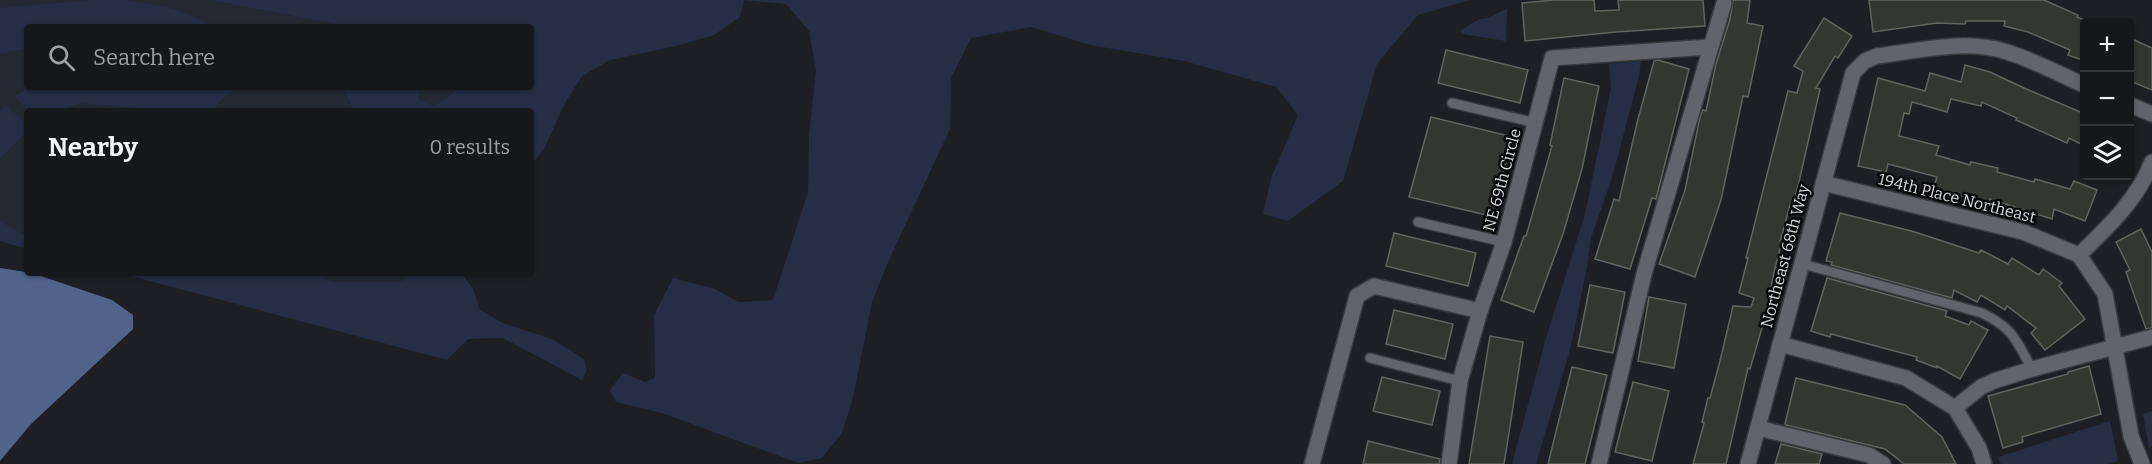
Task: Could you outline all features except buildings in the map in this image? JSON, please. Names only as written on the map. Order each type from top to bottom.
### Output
[{"type":"street","points":[[1599,464],[1644,274],[1724,3]]},
{"type":"street","name":"Northeast 68th Way","points":[[1748,464],[1853,73],[1864,61],[1877,56],[1959,46],[2007,51],[2080,83]]},
{"type":"street","name":"NE 69th Circle","points":[[1449,464],[1460,381],[1480,311],[1504,242],[1552,58],[1709,48]]},
{"type":"street","points":[[2134,107],[2152,114]]},
{"type":"street","points":[[2142,464],[2131,436],[2105,294],[2079,255],[2129,202],[2152,162]]},
{"type":"street","name":"194th Place Northeast","points":[[1823,183],[2023,232],[2079,255]]},
{"type":"street","points":[[1312,464],[1357,296],[1374,286],[1480,311]]},
{"type":"street","points":[[1955,408],[1981,387],[2032,369],[2152,337]]},
{"type":"street","points":[[1780,344],[1906,378],[1955,408],[1979,448],[1984,464]]},
{"type":"street","points":[[1758,428],[1869,455],[1883,464]]},
{"type":"lane","points":[[1452,103],[1536,123]]},
{"type":"lane","points":[[1418,222],[1504,242]]},
{"type":"lane","points":[[1803,264],[1982,313],[2001,322],[2012,333],[2032,369]]},
{"type":"lane","points":[[1370,358],[1460,381]]},
{"type":"shaded area","points":[[0,0],[209,0],[334,24],[24,24],[24,90],[14,96],[25,108],[24,234],[0,221]]},
{"type":"shaded area","points":[[91,0],[128,0],[175,9],[211,24],[24,24],[24,49],[0,54],[0,8]]},
{"type":"shaded area","points":[[209,0],[744,0],[740,17],[714,35],[610,60],[582,76],[565,103],[544,149],[534,161],[534,108],[352,108],[344,90],[420,90],[418,99],[434,106],[456,90],[534,90],[534,24],[334,24]]},
{"type":"shaded area","points":[[744,0],[1470,0],[1418,15],[1377,64],[1343,181],[1288,221],[1263,214],[1271,178],[1298,115],[1276,87],[1184,61],[1090,45],[1031,27],[971,38],[951,78],[950,129],[872,302],[853,398],[842,433],[822,458],[798,463],[662,413],[616,402],[610,390],[623,373],[645,382],[655,378],[654,315],[673,278],[715,289],[739,302],[773,300],[808,192],[809,136],[816,70],[809,31],[786,4]]},
{"type":"shaded area","points":[[1507,8],[1506,41],[1462,34],[1461,30],[1479,19],[1488,18]]},
{"type":"shaded area","points":[[1641,61],[1612,178],[1591,238],[1570,350],[1536,464],[1512,464],[1546,338],[1585,214],[1611,88],[1609,64]]},
{"type":"shaded area","points":[[24,90],[237,90],[226,95],[215,108],[134,108],[80,103],[68,108],[25,108],[14,96]]},
{"type":"shaded area","points":[[237,90],[344,90],[352,108],[215,108],[226,95]]},
{"type":"shaded area","points":[[420,90],[456,90],[434,106],[418,99]]},
{"type":"shaded area","points":[[80,103],[134,108],[68,108]]},
{"type":"shaded area","points":[[5,105],[24,122],[24,134],[0,158],[0,111]]},
{"type":"shaded area","points":[[0,221],[24,234],[24,248],[0,241]]},
{"type":"shaded area","points":[[0,268],[24,272],[24,276],[41,276],[112,300],[133,315],[133,329],[31,424],[0,461]]},
{"type":"shaded area","points":[[131,276],[319,276],[334,282],[399,282],[408,276],[463,276],[473,289],[480,310],[503,323],[552,339],[584,359],[587,370],[582,380],[503,338],[468,339],[447,360]]},
{"type":"shaded area","points":[[319,276],[408,276],[399,282],[334,282]]},
{"type":"shaded area","points":[[2152,411],[2152,447],[2149,448],[2143,414]]},
{"type":"shaded area","points":[[2110,421],[2118,461],[2109,464],[2001,464],[1998,457]]}]
